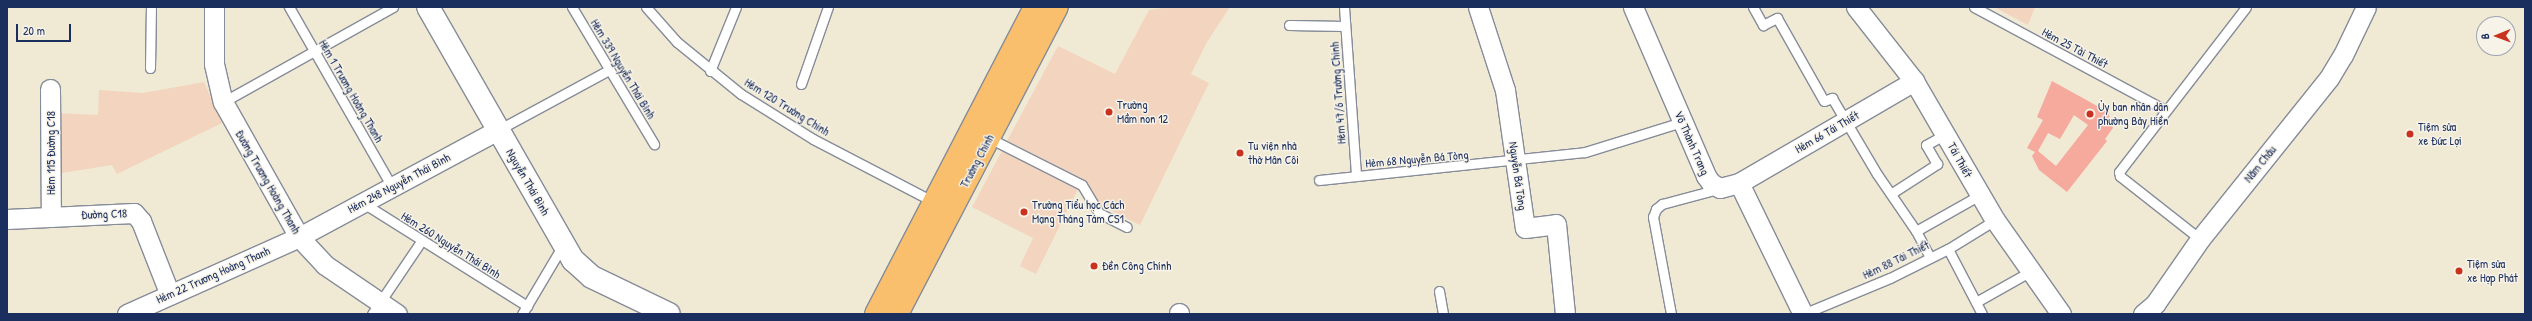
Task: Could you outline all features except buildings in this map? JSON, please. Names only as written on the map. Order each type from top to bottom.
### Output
[{"type":"main road","name":"Trường Chinh","points":[[897,314],[980,134],[1035,7]]},
{"type":"main road","name":"Trường Chinh","points":[[876,314],[934,202],[980,134],[1057,7]]},
{"type":"street","name":"Đường Trương Hoàng Thanh","points":[[214,7],[214,64],[223,102],[299,237],[311,253],[376,308],[397,314]]},
{"type":"street","name":"Nguyễn Thái Bình","points":[[428,7],[573,260],[586,272],[667,314]]},
{"type":"street","name":"Nguyễn Bá Tòng","points":[[1478,7],[1505,90],[1525,228],[1556,224],[1565,314]]},
{"type":"street","name":"Võ Thành Trang","points":[[1633,7],[1706,176],[1711,183],[1720,188]]},
{"type":"street","name":"Tái Thiết","points":[[1856,7],[1914,81],[1995,220],[2062,314]]},
{"type":"street","name":"Năm Châu","points":[[2143,314],[2155,304],[2200,239],[2329,78],[2343,55],[2366,7]]},
{"type":"street","name":"Hẻm 66 Tái Thiết","points":[[1739,183],[1914,81]]},
{"type":"street","name":"Hẻm 115 Đường C18","points":[[50,89],[52,216]]},
{"type":"street","name":"Hẻm 248 Nguyễn Thái Bình","points":[[299,237],[498,130]]},
{"type":"street","points":[[1720,188],[1739,183],[1803,314]]},
{"type":"street","name":"Đường C18","points":[[7,219],[134,213],[141,221],[170,295]]},
{"type":"street","name":"Hẻm 22 Trương Hoàng Thanh","points":[[127,314],[299,237]]},
{"type":"lane","points":[[150,68],[151,7]]},
{"type":"lane","name":"Hẻm 1 Trương Hoàng Thanh","points":[[289,7],[392,187]]},
{"type":"lane","points":[[223,102],[393,7]]},
{"type":"lane","name":"Hẻm 339 Nguyễn Thái Bình","points":[[572,7],[654,144]]},
{"type":"lane","name":"Hẻm 120 Trường Chinh","points":[[646,7],[677,42],[710,71],[782,121],[934,202]]},
{"type":"lane","points":[[710,71],[736,7]]},
{"type":"lane","points":[[800,84],[828,7]]},
{"type":"lane","name":"Hẻm 47/6 Trường Chinh","points":[[1344,7],[1356,176]]},
{"type":"lane","points":[[1753,7],[1762,25],[1777,18],[1824,101],[1832,98],[1877,174],[1892,193],[1916,231],[1930,257]]},
{"type":"lane","name":"Hẻm 25 Tài Thiết","points":[[1974,7],[2165,110]]},
{"type":"lane","points":[[2200,239],[2120,176],[2121,168],[2246,7]]},
{"type":"lane","points":[[1289,24],[1345,26]]},
{"type":"lane","points":[[498,130],[609,70]]},
{"type":"lane","name":"Hẻm 68 Nguyễn Bá Tòng","points":[[1320,180],[1516,161],[1585,152],[1682,122]]},
{"type":"lane","points":[[980,134],[1082,185],[1099,213],[1127,227]]},
{"type":"lane","points":[[1892,193],[1937,164],[1926,145],[1946,134]]},
{"type":"lane","points":[[1671,314],[1653,217],[1656,209],[1662,204],[1720,188]]},
{"type":"lane","points":[[1916,231],[1980,195]]},
{"type":"lane","name":"Hẻm 260 Nguyễn Thái Bình","points":[[363,203],[422,240],[524,310],[564,245]]},
{"type":"lane","name":"Hẻm 88 Tái Thiết","points":[[1803,314],[1890,278],[1948,249],[1995,220]]},
{"type":"lane","points":[[376,308],[422,240]]},
{"type":"lane","points":[[1948,249],[1982,314]]},
{"type":"lane","points":[[1976,302],[2031,271]]},
{"type":"lane","points":[[1439,291],[1443,314]]},
{"type":"shaded area","name":"Trường Mầm non 12","points":[[1170,7],[1230,7],[1207,42],[1191,74],[1209,83],[1140,225],[1102,206],[1083,179],[1007,141],[1058,46],[1115,74],[1149,10]]},
{"type":"shaded area","points":[[1994,7],[2035,7],[2028,25]]},
{"type":"shaded area","points":[[204,82],[222,123],[117,174],[112,165],[56,174],[55,113],[98,115],[99,90],[143,93]]},
{"type":"shaded area","name":"Trường Tiểu học Cách Mạng Tháng Tám CS1","points":[[1002,151],[1078,189],[1036,274],[1020,266],[1033,238],[972,207]]},
{"type":"place","name":"Trường Mầm non 12","points":[[1109,112]]},
{"type":"place","name":"Ủy ban nhân dân phường Bảy Hiền","points":[[2090,114]]},
{"type":"place","name":"Tiệm sửa xe Đức Lợi","points":[[2410,134]]},
{"type":"place","name":"Tu viện nhà thờ Mân Côi","points":[[1240,153]]},
{"type":"place","name":"Trường Tiểu học Cách Mạng Tháng Tám CS1","points":[[1024,212]]},
{"type":"place","name":"Đền Công Chính","points":[[1094,266]]},
{"type":"place","name":"Tiệm sửa xe Hợp Phát","points":[[2459,271]]}]
